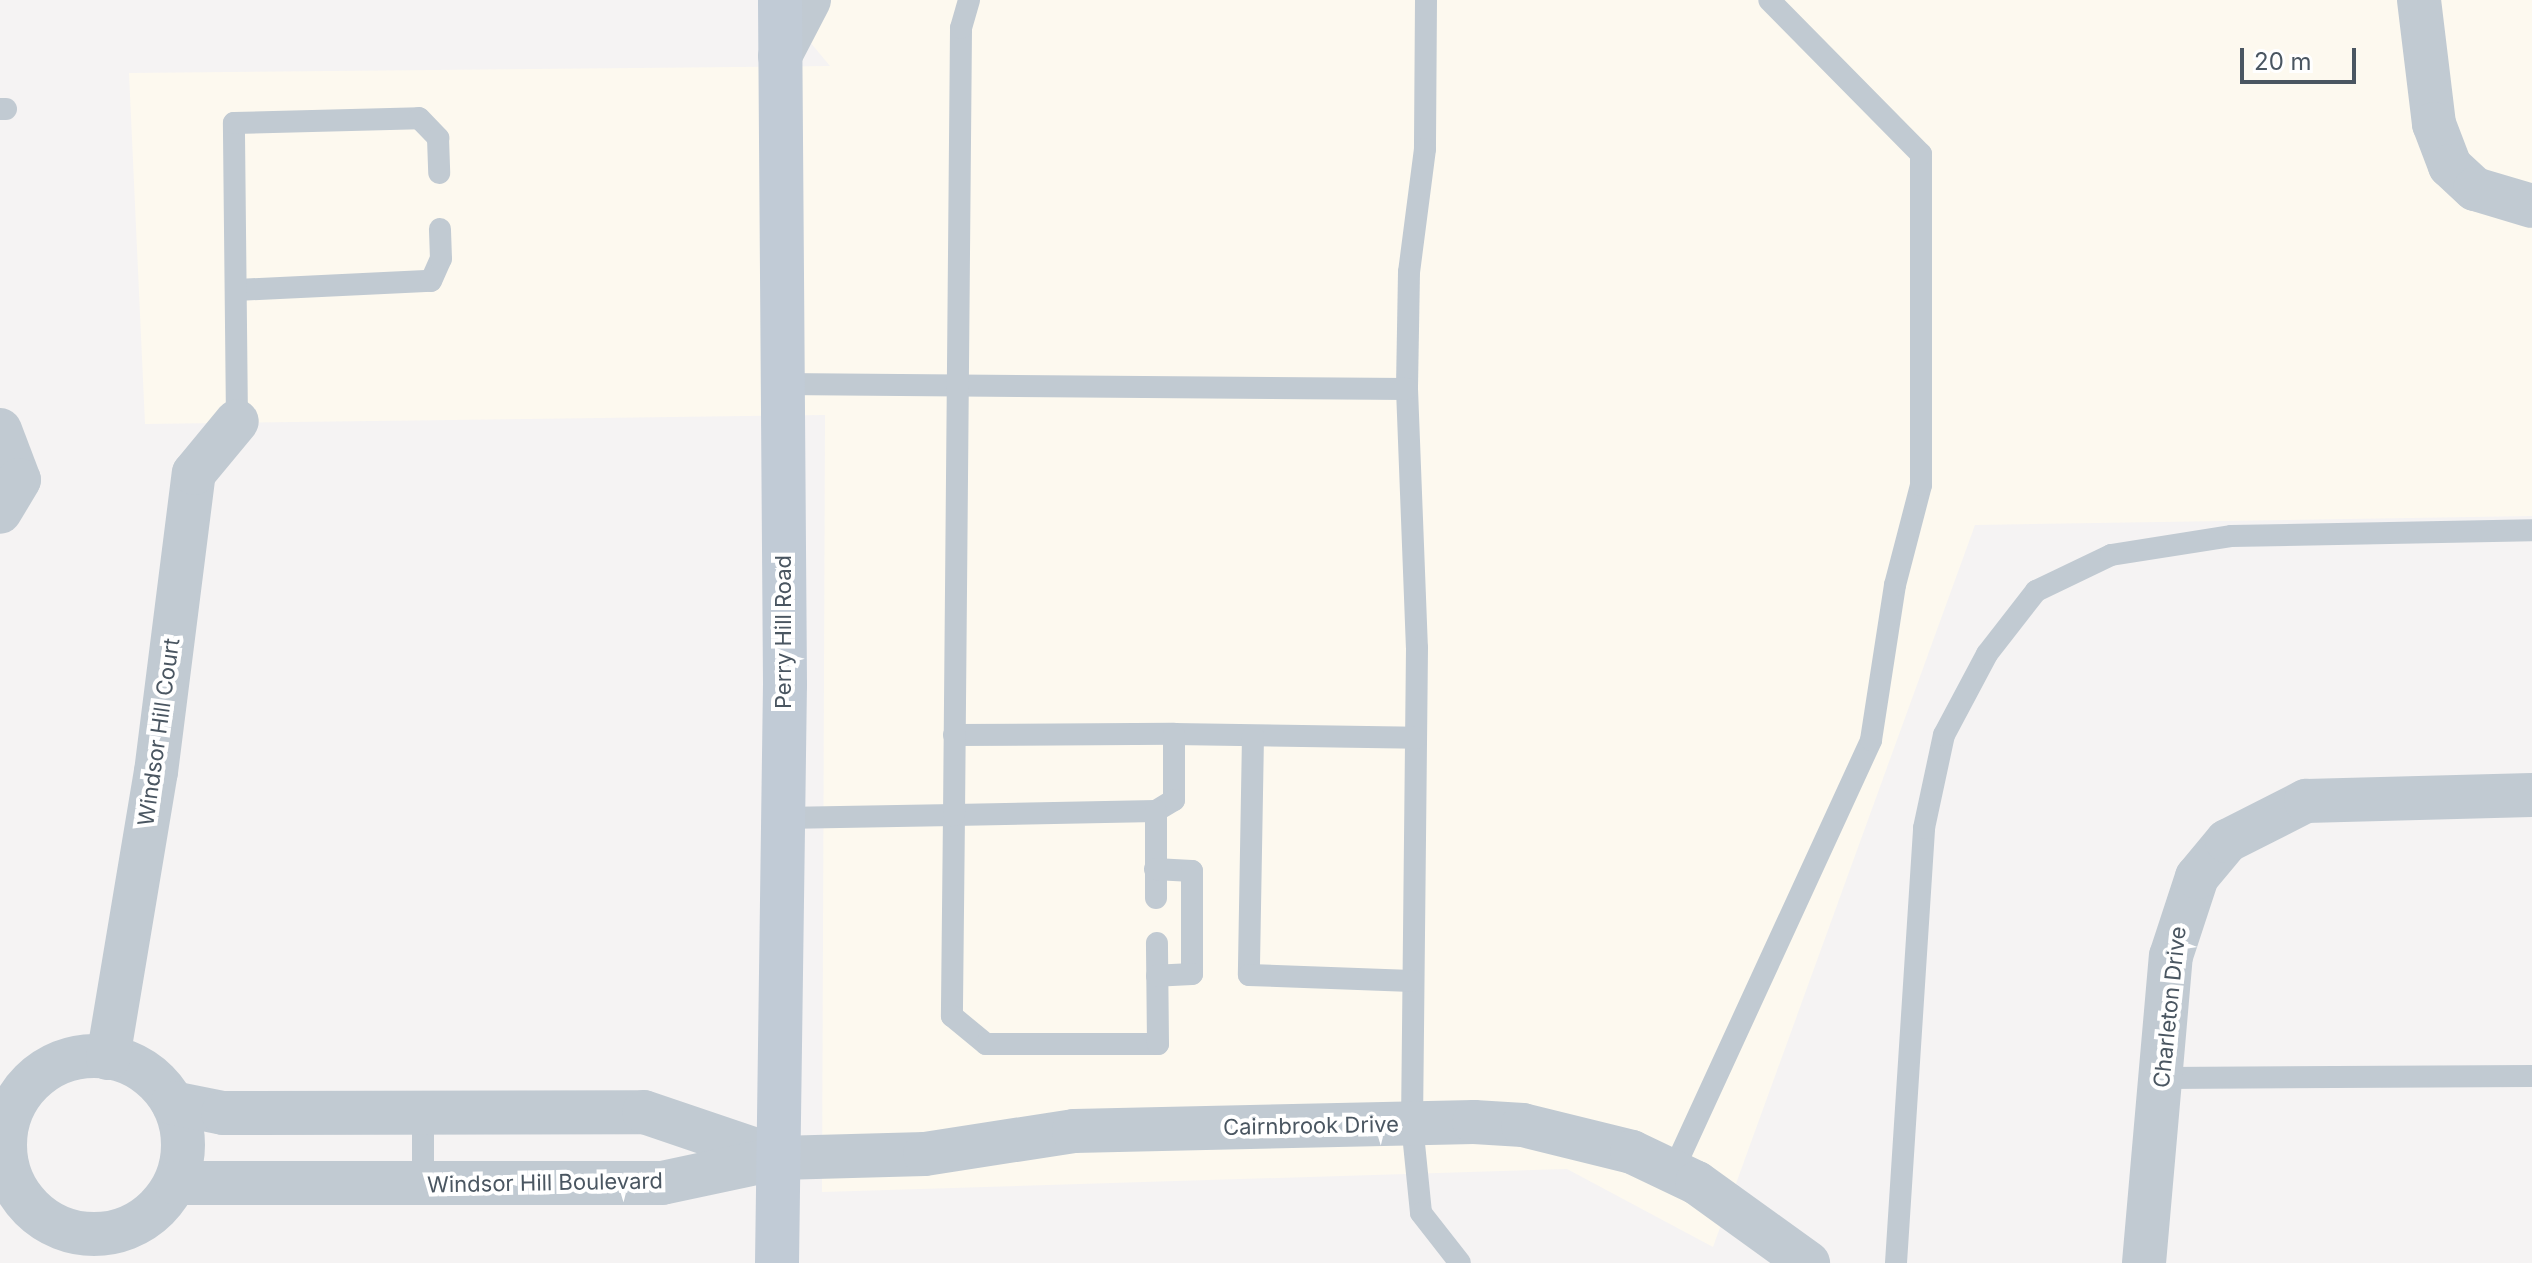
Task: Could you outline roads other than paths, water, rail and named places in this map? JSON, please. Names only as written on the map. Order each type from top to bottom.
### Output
[{"type":"main road","name":"Perry Hill Road","points":[[777,1263],[783,818],[780,0]]},
{"type":"street","points":[[780,56],[809,0]]},
{"type":"street","points":[[2419,0],[2434,124],[2450,166],[2475,189],[2532,206]]},
{"type":"street","name":"Windsor Hill Court","points":[[108,1058],[156,772],[194,473],[237,421]]},
{"type":"street","points":[[0,430],[19,480],[0,512]]},
{"type":"street","name":"Charleton Drive","points":[[2144,1263],[2180,912],[2227,841],[2262,817],[2306,801],[2532,795]]},
{"type":"street","points":[[108,1058],[149,1074],[173,1103],[184,1153],[176,1183],[126,1246],[53,1225],[28,1206],[2,1149],[13,1106],[31,1081],[56,1064],[108,1058]]},
{"type":"street","points":[[173,1103],[223,1113],[644,1112],[779,1158]]},
{"type":"street","name":"Cairnbrook Drive","points":[[779,1158],[925,1154],[1074,1131],[1412,1124],[1523,1125],[1593,1140],[1673,1171],[1808,1263]]},
{"type":"street","name":"Windsor Hill Boulevard","points":[[176,1183],[662,1183],[779,1158]]},
{"type":"lane","points":[[969,0],[961,28],[952,1016],[986,1044],[1158,1044],[1157,943]]},
{"type":"lane","points":[[1426,0],[1425,149],[1409,272],[1407,389],[1416,738],[1412,1124],[1421,1213],[1460,1263]]},
{"type":"lane","points":[[1673,1171],[1871,740],[1895,585],[1921,485],[1921,154],[1769,0]]},
{"type":"lane","points":[[237,421],[234,123],[419,118],[438,138],[439,173]]},
{"type":"lane","points":[[237,290],[431,281],[441,259],[440,229]]},
{"type":"lane","points":[[782,384],[1407,389]]},
{"type":"lane","points":[[1896,1263],[1931,797],[1944,735],[1987,654],[2036,591],[2111,555],[2231,536],[2532,530]]},
{"type":"lane","points":[[954,735],[1174,734],[1416,738]]},
{"type":"lane","points":[[783,818],[1156,811],[1174,800],[1174,734]]},
{"type":"lane","points":[[1253,736],[1249,975],[1412,981]]},
{"type":"lane","points":[[1156,811],[1156,898]]},
{"type":"lane","points":[[1155,869],[1192,871],[1192,974],[1157,976]]},
{"type":"lane","points":[[2164,1078],[2532,1076]]},
{"type":"lane","points":[[423,1111],[423,1185]]}]
